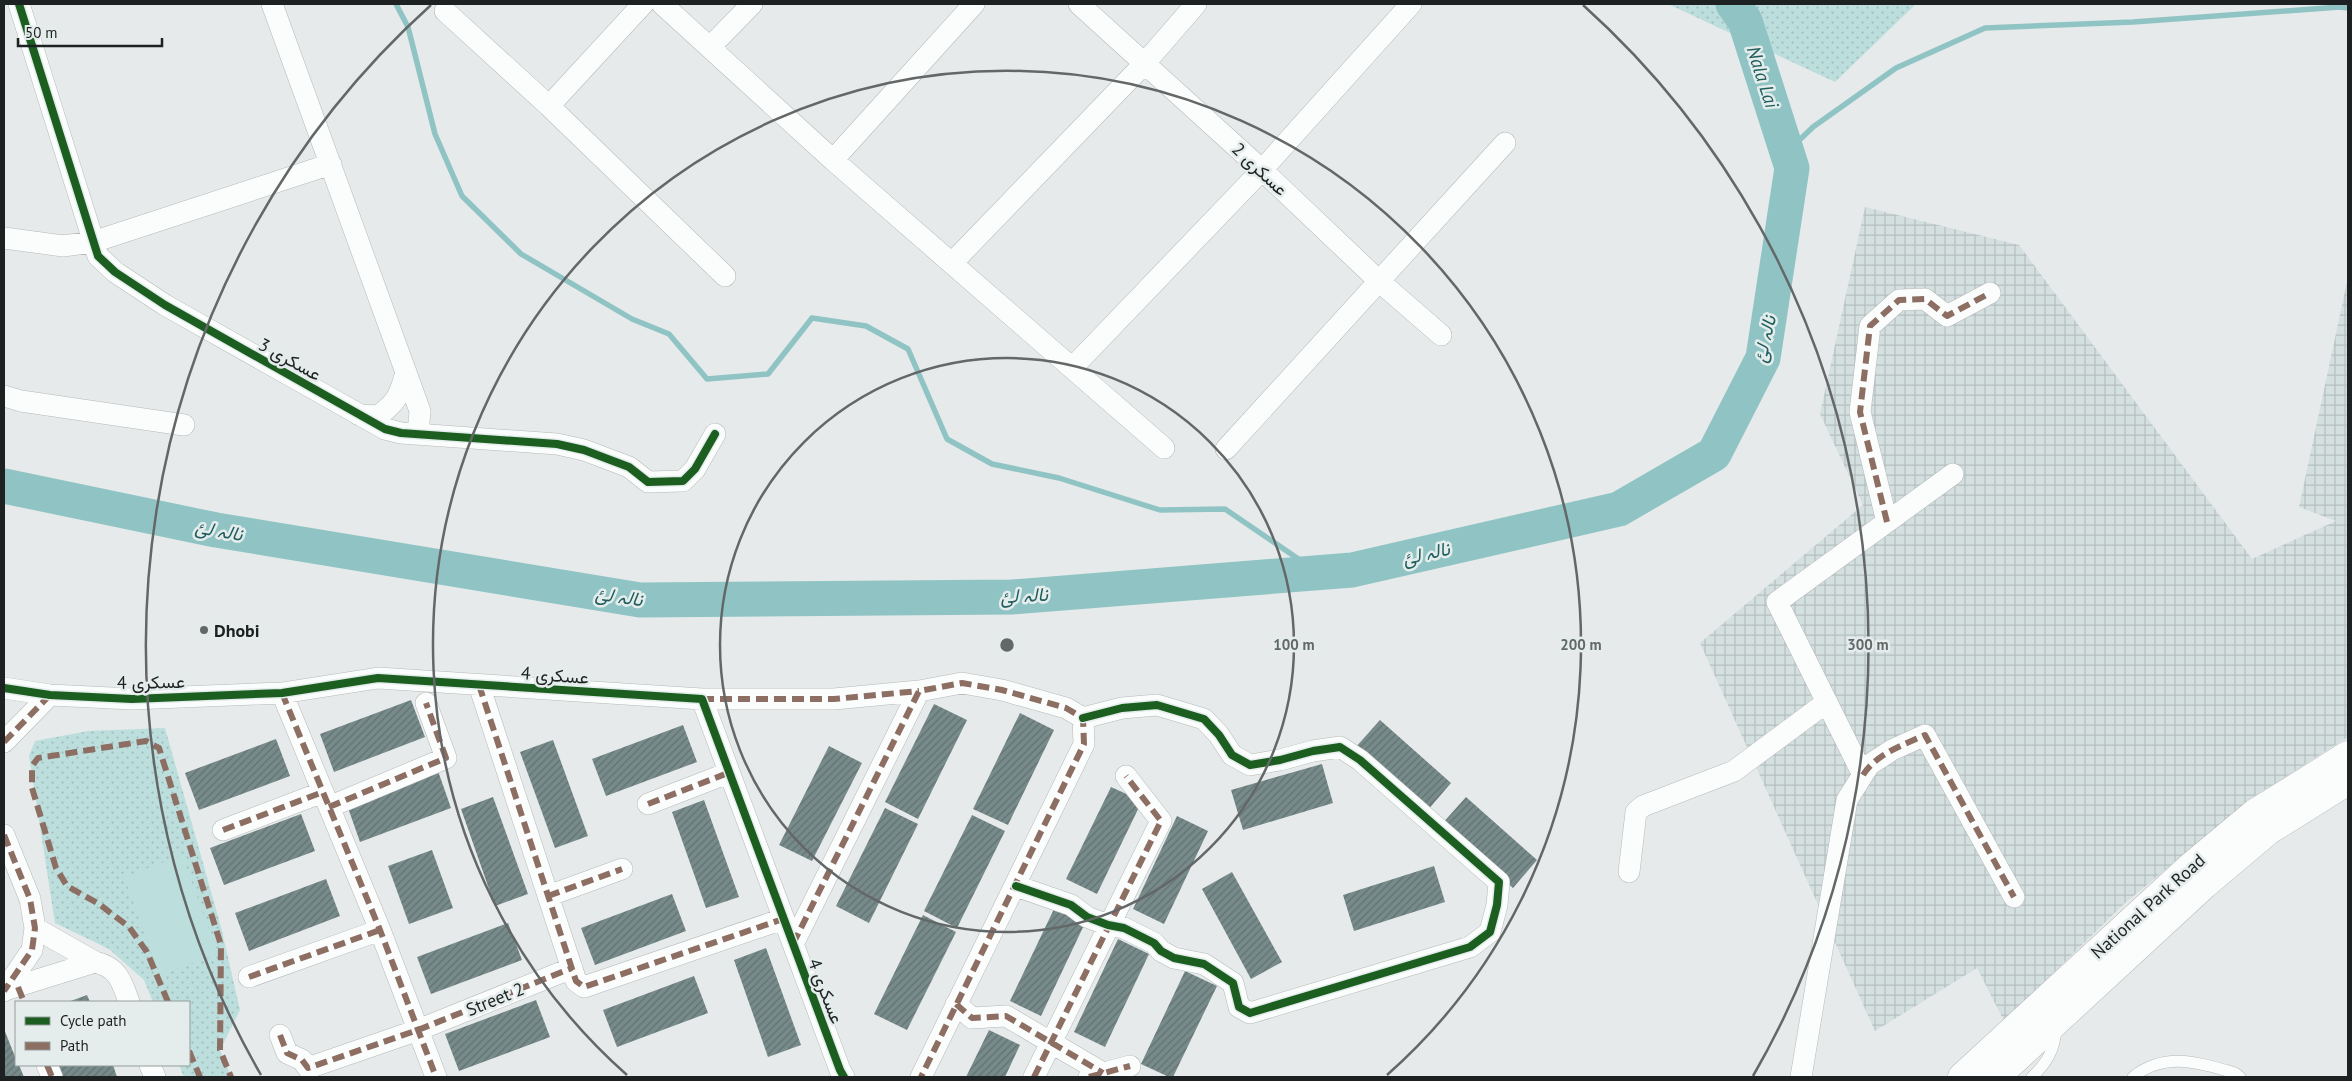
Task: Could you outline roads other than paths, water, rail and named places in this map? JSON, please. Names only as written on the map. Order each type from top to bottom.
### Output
[{"type":"street","name":"عسکری 3","points":[[19,4],[98,256],[115,272],[165,306],[385,430],[557,444],[584,450],[629,467],[648,482],[682,481],[695,469],[715,434]]},
{"type":"street","points":[[272,4],[420,411],[418,434]]},
{"type":"street","points":[[549,106],[643,4]]},
{"type":"street","points":[[662,4],[711,46],[833,160],[1164,448]]},
{"type":"street","points":[[711,46],[752,4]]},
{"type":"street","points":[[833,160],[974,4]]},
{"type":"street","name":"عسکری 2","points":[[1079,4],[1262,170],[1380,282],[1441,335]]},
{"type":"street","points":[[952,263],[1144,64],[1196,4]]},
{"type":"street","points":[[1072,368],[1262,170],[1411,4]]},
{"type":"street","points":[[445,11],[549,106],[725,276]]},
{"type":"street","points":[[1226,449],[1505,143]]},
{"type":"street","points":[[4,238],[63,246],[93,242],[331,164]]},
{"type":"street","points":[[1887,522],[1860,412],[1870,326],[1899,300],[1925,299],[1947,316],[1990,293]]},
{"type":"street","points":[[359,415],[378,416],[393,405],[401,392],[406,372]]},
{"type":"street","points":[[4,396],[21,401],[184,425]]},
{"type":"street","points":[[1863,775],[1777,602],[1953,474]]},
{"type":"street","name":"عسکری 4","points":[[4,688],[50,695],[132,699],[282,693],[378,678],[702,699],[792,944],[844,1077]]},
{"type":"street","points":[[702,699],[834,699],[918,691],[962,683],[1002,690],[1066,708],[1083,718],[1122,708],[1157,705],[1204,719],[1219,734],[1232,755],[1250,765],[1340,747],[1360,760],[1499,882],[1498,905],[1490,932],[1470,947],[1250,1013],[1239,1007],[1233,983],[1212,968],[1193,960],[1174,958],[1161,951],[1154,943],[1124,928],[1108,925],[1087,917],[1071,904],[1016,886]]},
{"type":"street","points":[[479,685],[576,981],[584,987],[783,919]]},
{"type":"street","name":"عسکری 4","points":[[792,944],[918,691]]},
{"type":"street","points":[[282,693],[380,930],[436,1077]]},
{"type":"street","points":[[4,742],[50,695]]},
{"type":"street","points":[[1629,872],[1636,812],[1643,806],[1734,771],[1827,702]]},
{"type":"street","points":[[223,830],[326,800],[446,758],[426,703]]},
{"type":"street","points":[[920,1077],[1016,886],[1084,744],[1083,718]]},
{"type":"street","points":[[1801,1077],[1847,800],[1869,765],[1892,750],[1925,735],[2014,897]]},
{"type":"street","name":"National Park Road","points":[[1962,1077],[2204,855],[2255,813],[2348,754]]},
{"type":"street","points":[[648,804],[728,773]]},
{"type":"street","points":[[1034,1077],[1161,821],[1126,776]]},
{"type":"street","name":"National Park Road","points":[[1996,1077],[2204,885],[2268,831],[2348,781]]},
{"type":"street","points":[[4,836],[30,899],[35,928],[32,950],[13,993]]},
{"type":"street","points":[[548,896],[622,869]]},
{"type":"street","points":[[35,928],[95,962],[106,964],[117,973],[129,1001]]},
{"type":"street","points":[[249,977],[380,930]]},
{"type":"street","points":[[13,993],[95,962]]},
{"type":"street","name":"Street 2","points":[[309,1072],[572,968]]},
{"type":"street","points":[[956,1004],[972,1018],[1006,1016],[1051,1043],[1096,1075],[1130,1066]]},
{"type":"street","points":[[280,1035],[287,1053],[302,1060],[309,1072]]},
{"type":"lane","points":[[2032,1077],[2051,1054],[2055,1041],[2056,1021]]},
{"type":"lane","points":[[2133,1077],[2161,1063],[2187,1060],[2235,1073],[2240,1077]]},
{"type":"waterway","points":[[396,4],[408,27],[435,134],[462,196],[521,254],[632,319],[669,334],[707,379],[768,374],[812,318],[866,326],[908,349],[947,439],[992,464],[1059,478],[1160,510],[1225,509],[1319,573]]},
{"type":"waterway","name":"نالہ لئ","points":[[4,486],[216,530],[640,600],[1012,597],[1352,570],[1619,509],[1714,454],[1763,358],[1792,168],[1745,21],[1733,4]]},
{"type":"waterway","points":[[1787,152],[1813,127],[1896,68],[1985,28],[2133,22],[2340,7],[2348,8]]},
{"type":"place","name":"Dhobi","points":[[204,630]]},
{"type":"water label","name":"Nala Lai","points":[[1763,77]]}]
